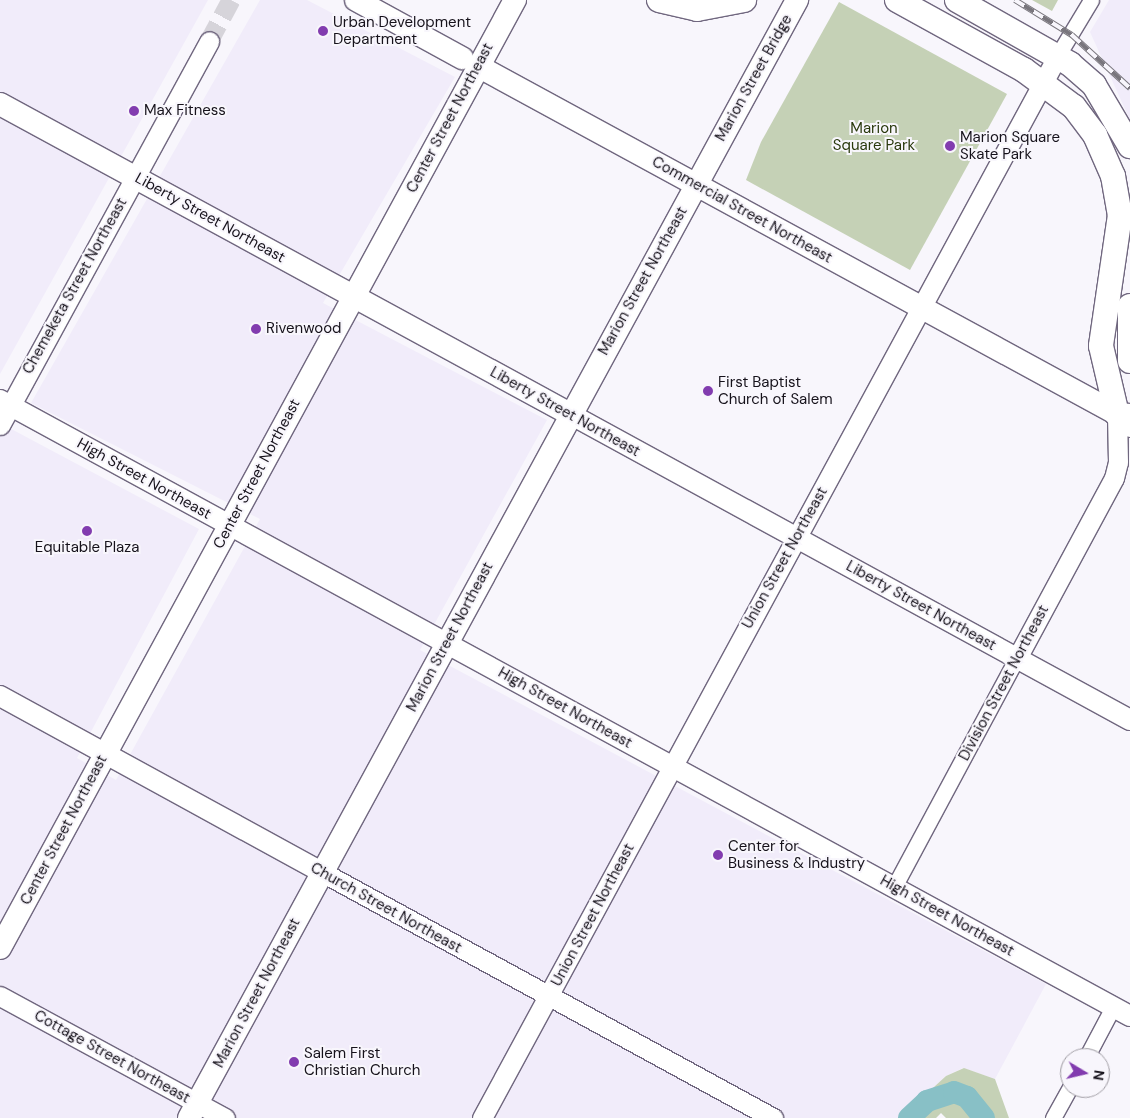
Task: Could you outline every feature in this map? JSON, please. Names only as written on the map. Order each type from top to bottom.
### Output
[{"type":"highway","points":[[659,0],[697,9],[744,0]]},
{"type":"highway","points":[[897,0],[1043,83],[1087,121],[1109,168],[1118,194],[1120,233],[1101,346],[1126,418]]},
{"type":"highway","points":[[957,0],[1058,56],[1094,86],[1130,146]]},
{"type":"highway","points":[[1109,168],[1130,183]]},
{"type":"highway","points":[[1130,306],[1130,361]]},
{"type":"main road","name":"Commercial Street Northeast","points":[[356,0],[1126,418]]},
{"type":"main road","name":"Center Street Northeast","points":[[0,948],[353,296],[470,62],[515,0]]},
{"type":"main road","name":"Marion Street Bridge","points":[[711,156],[797,0]]},
{"type":"main road","name":"Liberty Street Northeast","points":[[0,104],[1130,720]]},
{"type":"main road","name":"Marion Street Northeast","points":[[193,1110],[711,156]]},
{"type":"main road","name":"High Street Northeast","points":[[5,403],[1122,1011]]},
{"type":"main road","name":"Church Street Northeast","points":[[0,696],[322,872]]},
{"type":"street","name":"Union Street Northeast","points":[[482,1118],[549,999],[672,767],[1043,83],[1091,0]]},
{"type":"street","name":"Chemeketa Street Northeast","points":[[0,425],[5,403],[209,41]]},
{"type":"street","points":[[1114,478],[1126,418]]},
{"type":"street","points":[[1114,478],[1130,463]]},
{"type":"street","name":"Division Street Northeast","points":[[894,887],[1114,478]]},
{"type":"street","name":"Church Street Northeast","points":[[322,872],[549,999],[773,1118]]},
{"type":"street","name":"Cottage Street Northeast","points":[[0,996],[193,1110],[225,1118]]},
{"type":"street","points":[[1094,1048],[1122,1011]]},
{"type":"street","points":[[1053,1118],[1064,1098]]},
{"type":"shaded area","points":[[0,0],[208,0],[0,374]]},
{"type":"shaded area","points":[[260,0],[307,0],[455,77],[323,303],[547,420],[420,650],[1046,984],[995,1079],[963,1068],[946,1076],[900,1118],[0,1118],[0,423],[199,529],[77,758],[116,780],[260,519],[31,403]]},
{"type":"shaded area","points":[[1109,0],[1130,0],[1130,120],[1090,32]]},
{"type":"green space","points":[[1032,0],[1058,0],[1052,11]]},
{"type":"green space","name":"Marion Square Park","points":[[839,2],[1007,94],[910,270],[746,180],[761,142]]},
{"type":"green space","points":[[964,1068],[995,1079],[1009,1118],[946,1118],[941,1113],[936,1118],[900,1118],[946,1076]]},
{"type":"waterway","points":[[909,1118],[927,1101],[954,1092],[967,1097],[984,1118]]},
{"type":"tunnel","points":[[209,41],[231,0]]},
{"type":"railway","points":[[1015,0],[1072,35],[1130,88]]},
{"type":"place","name":"Urban Development Department","points":[[323,31]]},
{"type":"place","name":"Max Fitness","points":[[134,111]]},
{"type":"place","name":"Marion Square Skate Park","points":[[950,146]]},
{"type":"place","name":"Rivenwood","points":[[256,329]]},
{"type":"place","name":"First Baptist Church of Salem","points":[[708,391]]},
{"type":"place","name":"Equitable Plaza","points":[[87,531]]},
{"type":"place","name":"Center for Business & Industry","points":[[718,855]]},
{"type":"place","name":"Salem First Christian Church","points":[[294,1062]]}]
